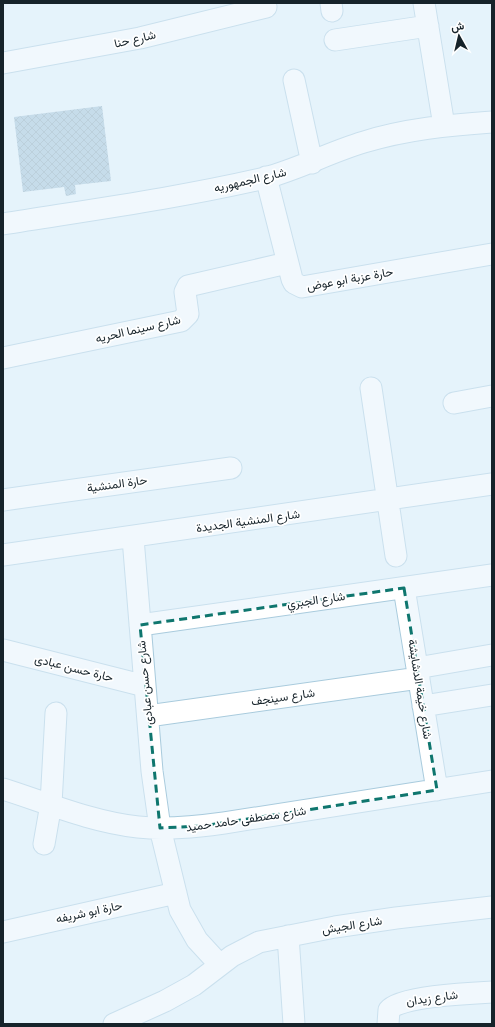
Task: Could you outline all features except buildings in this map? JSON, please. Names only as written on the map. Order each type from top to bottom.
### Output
[{"type":"street","points":[[424,3],[444,126]]},
{"type":"street","name":"شارع حنا","points":[[3,63],[140,38],[266,7]]},
{"type":"street","points":[[335,40],[428,26]]},
{"type":"street","points":[[294,80],[312,163]]},
{"type":"street","name":"شارع الجمهوريه","points":[[3,224],[208,190],[266,177],[312,163],[337,151],[370,140],[417,129],[492,122]]},
{"type":"street","name":"حارة عزبة ابو عوض","points":[[266,177],[287,263],[294,283],[302,287],[492,254]]},
{"type":"street","name":"شارع سينما الحريه","points":[[3,358],[181,322],[188,314],[185,292],[188,286],[287,263]]},
{"type":"street","points":[[371,388],[396,556]]},
{"type":"street","points":[[454,403],[492,396]]},
{"type":"street","name":"حارة المنشية","points":[[3,500],[231,468]]},
{"type":"street","name":"شارع المنشية الجديدة","points":[[3,555],[134,538],[492,484]]},
{"type":"street","name":"شارع حسن عبادى","points":[[134,538],[154,790],[160,828],[180,910],[194,936],[208,954],[220,965]]},
{"type":"street","name":"شارع الجبري","points":[[140,625],[492,575]]},
{"type":"street","name":"شارع خيمة الدشايشة","points":[[404,588],[437,790]]},
{"type":"street","name":"حارة حسن عبادى","points":[[3,650],[145,686]]},
{"type":"street","name":"شارع سينجف","points":[[148,716],[418,673],[492,655]]},
{"type":"street","points":[[423,706],[492,695]]},
{"type":"street","points":[[44,844],[51,804],[56,713]]},
{"type":"street","name":"شارع مصطفى حامد حميد","points":[[3,789],[117,824],[160,828],[202,826],[492,781]]},
{"type":"street","name":"حارة ابو شريفه","points":[[3,932],[176,893]]},
{"type":"street","name":"شارع الجيش","points":[[114,1024],[185,990],[245,948],[259,942],[396,918],[492,907]]},
{"type":"street","points":[[288,936],[294,1024]]},
{"type":"street","name":"شارع زيدان","points":[[388,1024],[389,1010],[396,1004],[442,996],[492,992]]},
{"type":"highlighted area","points":[[404,588],[437,790],[202,826],[160,828],[140,625]]}]
